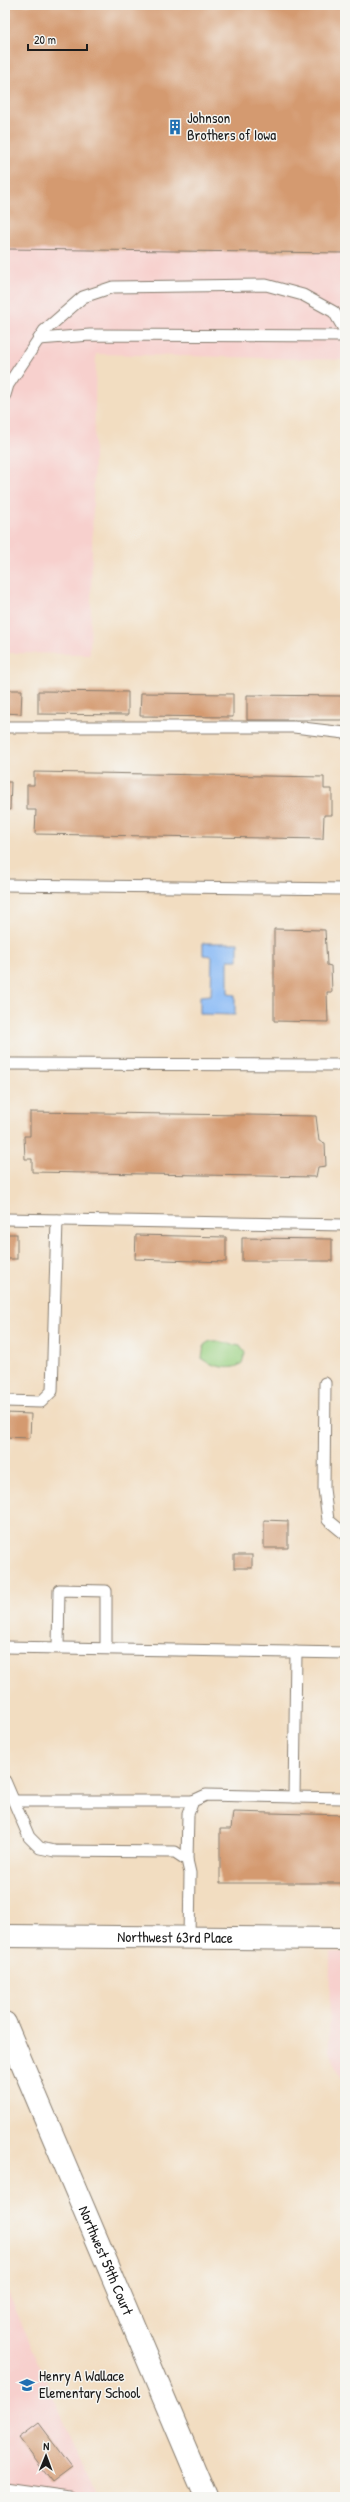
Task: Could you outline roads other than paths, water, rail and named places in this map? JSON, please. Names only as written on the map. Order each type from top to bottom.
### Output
[{"type":"street","name":"Northwest 63rd Place","points":[[5,1936],[345,1939]]},
{"type":"street","name":"Northwest 59th Court","points":[[5,2023],[206,2497]]},
{"type":"lane","points":[[5,395],[8,385],[44,331],[83,297],[113,287],[266,285],[304,295],[334,312],[345,331]]},
{"type":"lane","points":[[39,339],[90,335],[345,336]]},
{"type":"lane","points":[[5,727],[294,727],[345,733]]},
{"type":"lane","points":[[5,885],[345,889]]},
{"type":"lane","points":[[5,1064],[345,1065]]},
{"type":"lane","points":[[5,1219],[345,1225]]},
{"type":"lane","points":[[5,1401],[41,1402],[52,1391],[57,1220]]},
{"type":"lane","points":[[325,1383],[324,1489],[328,1520],[345,1534]]},
{"type":"lane","points":[[58,1647],[59,1590],[106,1591],[106,1648]]},
{"type":"lane","points":[[5,1647],[345,1653]]},
{"type":"lane","points":[[294,1797],[296,1652]]},
{"type":"lane","points":[[5,1781],[29,1837],[40,1848],[55,1851],[175,1852],[187,1860]]},
{"type":"lane","points":[[14,1801],[193,1801],[206,1795],[342,1798],[345,1796]]},
{"type":"lane","points":[[189,1938],[190,1874],[187,1860],[188,1814],[193,1801]]},
{"type":"lane","points":[[5,2488],[69,2497]]},
{"type":"water","points":[[203,943],[238,943],[238,960],[228,960],[228,994],[235,995],[235,1015],[200,1014],[200,996],[211,995],[212,956],[203,955]]},
{"type":"place","name":"Johnson Brothers of Iowa","points":[[175,127]]},
{"type":"place","name":"Henry A Wallace Elementary School","points":[[27,2385]]}]
